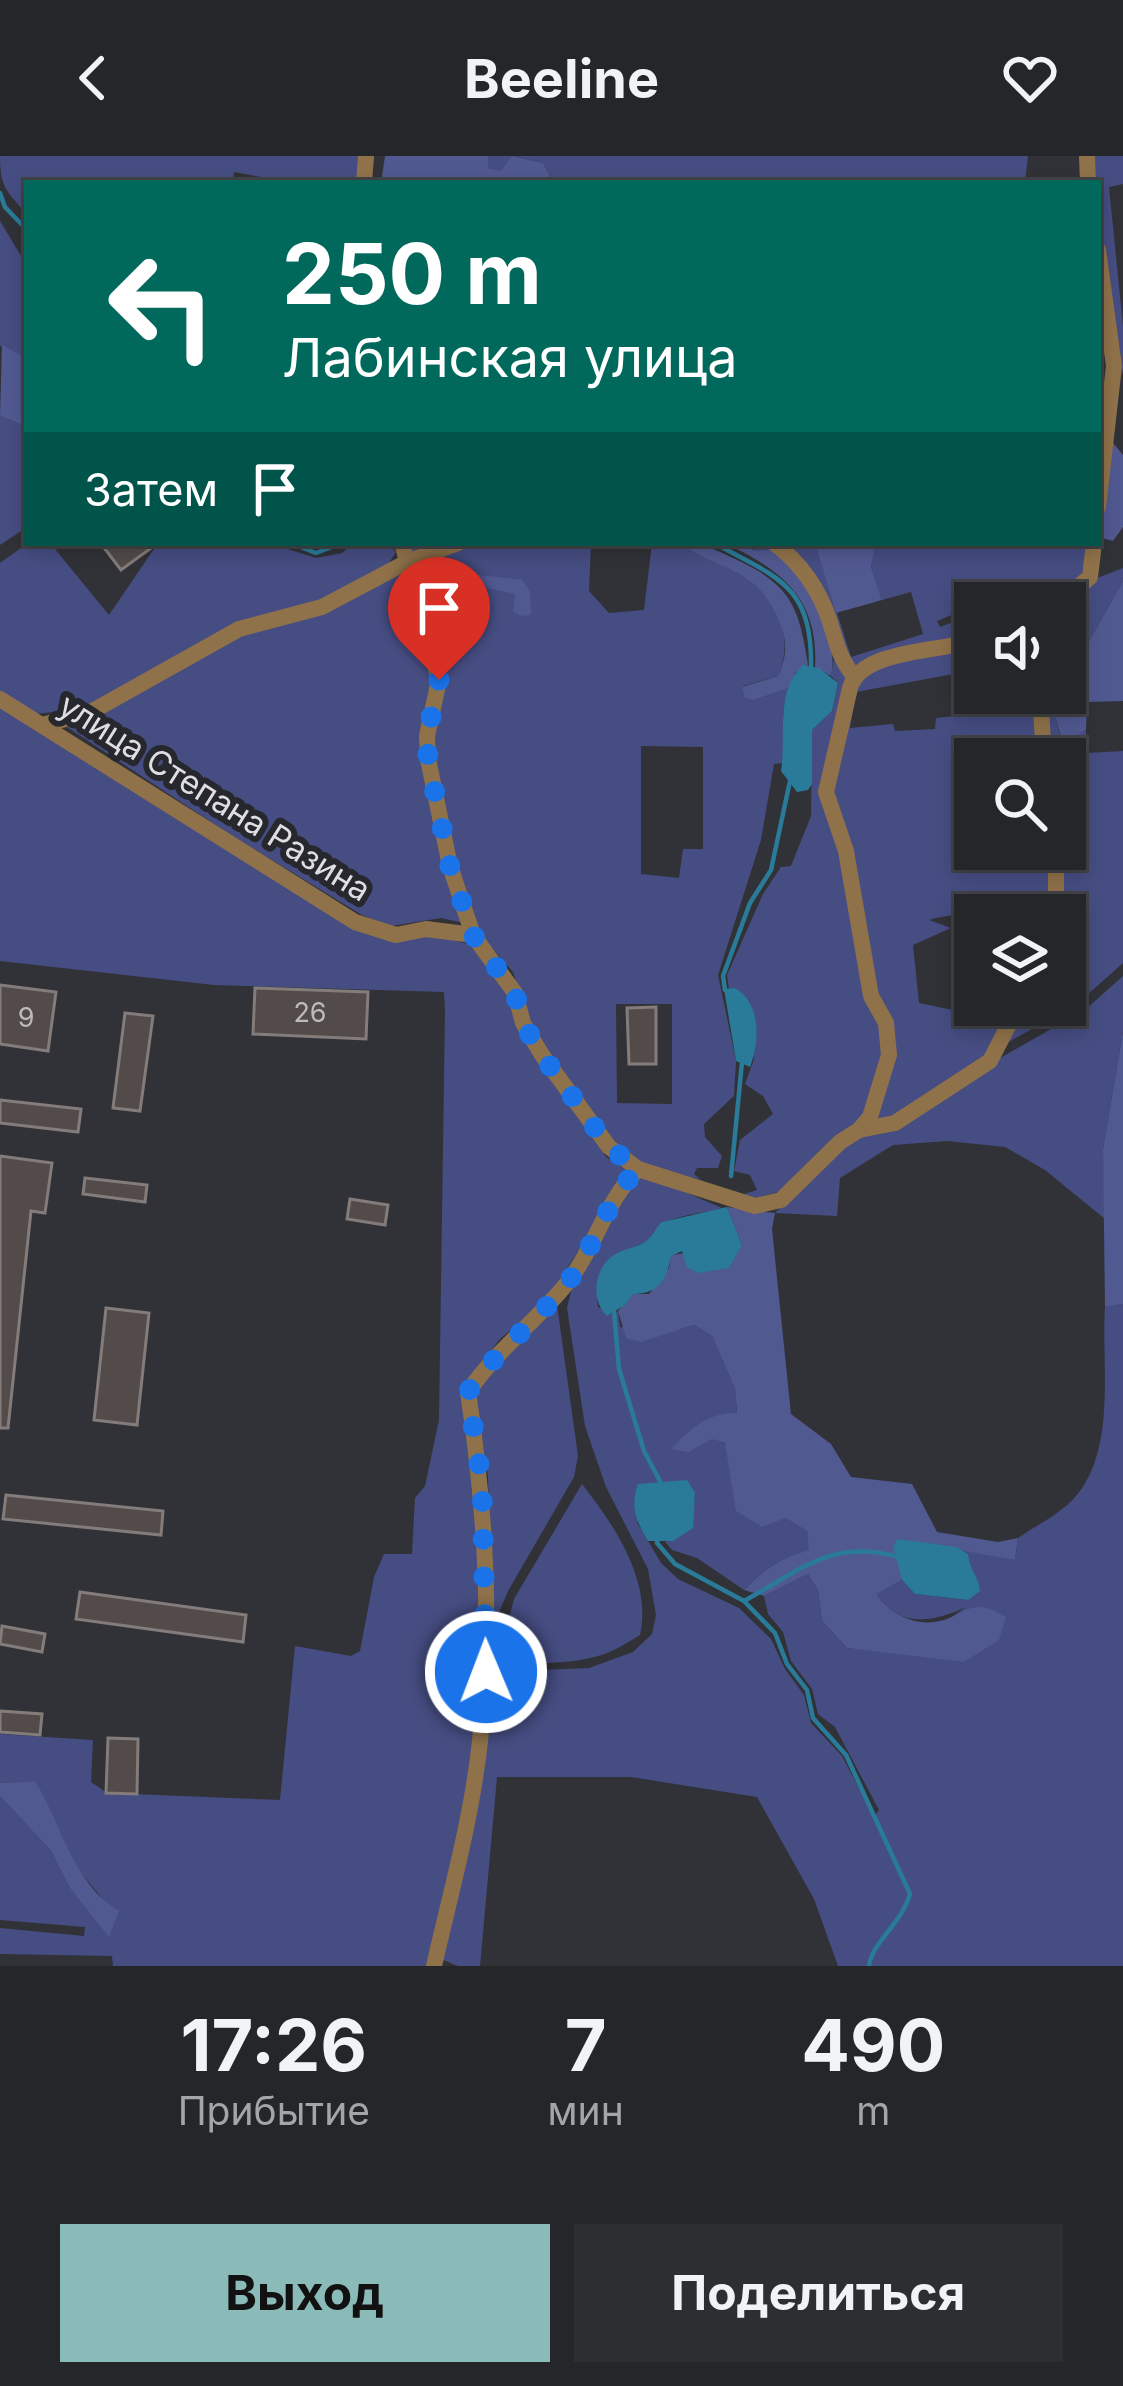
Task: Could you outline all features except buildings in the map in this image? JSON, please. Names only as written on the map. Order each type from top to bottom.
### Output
[{"type":"street","points":[[1101,272],[1114,366],[1101,481]]},
{"type":"street","points":[[43,725],[88,713],[239,629],[322,608],[405,552],[440,546]]},
{"type":"street","points":[[777,546],[808,574],[842,661],[853,675]]},
{"type":"street","points":[[1084,582],[1090,577],[1094,546]]},
{"type":"street","points":[[405,552],[439,680],[427,736],[428,759],[450,866],[473,935],[515,993],[523,1023],[542,1055],[609,1147],[638,1169],[755,1206],[781,1200],[840,1142],[859,1130],[870,1117],[889,1055],[886,1023],[871,996],[846,851],[826,792],[853,675],[869,662],[954,645]]},
{"type":"street","name":"улица Степана Разина","points":[[0,699],[355,922],[396,935],[426,928],[473,935]]},
{"type":"street","points":[[859,1130],[895,1123],[990,1060],[1008,1026]]},
{"type":"street","points":[[434,1966],[467,1822],[486,1672],[482,1484],[468,1392],[487,1364],[565,1286],[620,1187],[638,1169]]},
{"type":"shaded area","points":[[0,156],[362,156],[360,180],[278,180],[234,172],[233,180],[24,180],[24,211],[10,195]]},
{"type":"shaded area","points":[[385,156],[488,156],[488,168],[501,171],[512,156],[543,163],[552,180],[381,180]]},
{"type":"shaded area","points":[[488,156],[513,156],[502,172],[488,168]]},
{"type":"shaded area","points":[[513,156],[1028,156],[1025,180],[552,180],[543,163]]},
{"type":"shaded area","points":[[1091,156],[1123,156],[1123,184],[1109,187],[1123,326],[1123,376],[1101,232],[1101,180],[1093,180]]},
{"type":"shaded area","points":[[0,221],[24,261],[24,358],[0,346]]},
{"type":"shaded area","points":[[2,345],[24,357],[24,426],[0,416]]},
{"type":"shaded area","points":[[0,416],[24,426],[24,529],[0,545]]},
{"type":"shaded area","points":[[1109,438],[1123,455],[1123,527],[1113,541],[1101,538]]},
{"type":"shaded area","points":[[24,546],[52,546],[109,615],[156,546],[278,546],[316,558],[342,553],[350,546],[390,546],[396,552],[387,566],[316,606],[235,626],[84,709],[34,714],[0,693],[0,563]]},
{"type":"shaded area","points":[[410,546],[591,546],[589,591],[609,613],[644,610],[652,546],[677,546],[728,565],[751,581],[781,623],[785,648],[778,676],[743,686],[754,700],[789,688],[783,715],[783,763],[774,764],[761,840],[718,975],[736,1061],[734,1096],[704,1124],[705,1137],[722,1156],[718,1168],[697,1168],[694,1174],[701,1180],[638,1162],[610,1141],[530,1026],[513,972],[483,938],[456,866],[433,757],[434,729],[445,687],[407,550]],"holes":[[[641,746],[703,747],[703,849],[683,849],[679,878],[641,874]],[[616,1004],[672,1004],[672,1104],[617,1103]]]},
{"type":"shaded area","points":[[685,546],[707,547],[752,568],[768,577],[788,599],[808,665],[796,672],[789,688],[754,700],[745,698],[742,687],[778,676],[784,635],[759,589]]},
{"type":"shaded area","points":[[730,546],[773,550],[798,575],[826,624],[833,659],[831,676],[815,667],[815,643],[803,605],[763,564]]},
{"type":"shaded area","points":[[745,546],[816,546],[851,657],[923,634],[911,592],[882,600],[871,567],[875,546],[1091,546],[1087,574],[1078,582],[954,582],[954,614],[937,621],[940,627],[954,622],[954,642],[869,659],[822,794],[843,854],[881,1024],[883,1055],[867,1115],[782,1191],[755,1198],[744,1194],[757,1190],[750,1175],[734,1171],[740,1140],[773,1114],[763,1096],[745,1084],[754,1059],[735,988],[729,989],[727,975],[763,894],[781,867],[791,866],[811,816],[812,730],[832,711],[838,683],[831,676],[834,659],[805,582]]},
{"type":"shaded area","points":[[816,546],[875,546],[871,567],[882,600],[836,613]]},
{"type":"shaded area","points":[[1123,568],[1123,581],[1086,647],[1086,585]]},
{"type":"shaded area","points":[[402,569],[435,679],[423,735],[464,923],[441,918],[391,926],[362,915],[67,727],[236,636]]},
{"type":"shaded area","points":[[446,571],[522,580],[530,591],[531,615],[513,611],[515,594],[458,582],[456,645],[454,654],[447,652],[437,621],[438,576]]},
{"type":"shaded area","points":[[1123,581],[1123,701],[1087,702],[1086,730],[1061,738],[1054,714],[1086,714],[1086,647]]},
{"type":"shaded area","points":[[954,648],[954,674],[856,692],[850,728],[893,724],[895,731],[935,729],[936,718],[1038,714],[1039,738],[954,738],[954,870],[1052,870],[1052,894],[954,894],[954,916],[929,920],[951,928],[913,945],[919,1003],[954,1010],[954,1026],[1002,1026],[987,1059],[894,1120],[868,1126],[891,1055],[829,793],[852,688],[876,664]]},
{"type":"shaded area","points":[[803,665],[819,668],[838,683],[832,711],[812,730],[812,784],[797,792],[781,771],[783,715],[788,688]]},
{"type":"shaded area","points":[[0,707],[355,926],[427,933],[468,944],[489,963],[606,1157],[630,1172],[547,1299],[499,1340],[463,1389],[481,1564],[479,1697],[466,1797],[426,1966],[113,1966],[112,1956],[0,1954],[0,1928],[84,1936],[85,1927],[0,1920],[0,1796],[51,1851],[70,1888],[105,1902],[78,1869],[35,1781],[0,1783],[0,1734],[93,1740],[91,1782],[107,1793],[280,1800],[295,1646],[351,1656],[360,1651],[374,1577],[384,1554],[412,1554],[415,1498],[425,1486],[439,1420],[445,1011],[444,992],[214,985],[0,961]]},
{"type":"shaded area","points":[[1044,714],[1054,714],[1061,738],[1046,738]]},
{"type":"shaded area","points":[[1086,730],[1087,753],[1123,751],[1123,963],[1086,996],[1086,894],[1059,894],[1058,870],[1086,870],[1086,738],[1070,738]]},
{"type":"shaded area","points":[[1123,976],[1123,1031],[1103,1149],[1105,1219],[1045,1170],[1005,1147],[947,1141],[893,1145],[840,1178],[837,1216],[775,1213],[854,1137],[902,1125],[1056,1026],[1086,1026],[1086,1009]]},
{"type":"shaded area","points":[[735,988],[750,1003],[756,1023],[750,1067],[736,1061],[724,989]]},
{"type":"shaded area","points":[[1011,1026],[1037,1026],[998,1048]]},
{"type":"shaded area","points":[[1123,1031],[1123,1304],[1105,1307],[1103,1149]]},
{"type":"shaded area","points":[[650,1177],[722,1208],[670,1220],[649,1241],[617,1257],[599,1282],[598,1307],[614,1315],[618,1311],[620,1327],[679,1330],[694,1325],[712,1336],[735,1389],[737,1413],[689,1452],[712,1438],[726,1444],[729,1454],[785,1518],[807,1531],[810,1550],[774,1565],[744,1590],[665,1542],[692,1528],[695,1493],[637,1522],[661,1563],[678,1579],[739,1608],[771,1639],[804,1695],[811,1723],[842,1756],[874,1817],[879,1810],[835,1727],[818,1714],[812,1689],[791,1661],[783,1632],[768,1614],[764,1596],[808,1574],[818,1590],[822,1621],[847,1648],[899,1653],[966,1607],[918,1619],[896,1613],[877,1594],[902,1580],[915,1594],[968,1600],[968,1554],[956,1547],[1015,1560],[1018,1538],[1061,1510],[1083,1487],[1101,1440],[1105,1307],[1123,1304],[1123,1966],[838,1966],[814,1899],[757,1797],[631,1777],[497,1777],[480,1966],[458,1966],[441,1959],[489,1729],[504,1702],[540,1670],[589,1668],[633,1652],[652,1634],[656,1615],[648,1569],[606,1487],[585,1426],[567,1308],[572,1287],[634,1179]]},
{"type":"shaded area","points":[[727,1207],[775,1213],[772,1229],[791,1414],[831,1444],[851,1477],[912,1484],[937,1532],[998,1542],[1018,1538],[1015,1560],[898,1539],[902,1580],[877,1594],[894,1612],[926,1622],[984,1607],[1006,1617],[999,1640],[964,1662],[847,1648],[822,1621],[818,1590],[808,1574],[764,1596],[744,1590],[774,1565],[809,1550],[807,1531],[785,1518],[762,1527],[736,1511],[725,1443],[712,1439],[689,1452],[671,1449],[708,1419],[737,1413],[735,1389],[712,1336],[694,1325],[641,1342],[626,1338],[618,1311],[633,1294],[649,1294],[669,1268],[671,1255],[742,1245]]},
{"type":"shaded area","points":[[727,1207],[742,1245],[729,1268],[698,1273],[687,1267],[682,1251],[671,1256],[664,1279],[655,1288],[633,1294],[607,1316],[596,1293],[607,1261],[646,1241],[662,1222]]},
{"type":"shaded area","points":[[557,1305],[578,1456],[574,1477],[508,1591],[492,1629],[488,1476],[476,1407],[478,1388],[498,1360]]},
{"type":"shaded area","points":[[687,1480],[695,1493],[693,1528],[673,1541],[648,1541],[636,1514],[638,1484]]},
{"type":"shaded area","points":[[582,1484],[618,1536],[636,1575],[641,1595],[640,1635],[598,1656],[528,1668],[516,1675],[492,1705],[493,1678],[514,1599]]},
{"type":"shaded area","points":[[898,1539],[956,1547],[968,1554],[980,1591],[968,1600],[915,1594],[902,1580],[893,1546]]},
{"type":"shaded area","points":[[35,1781],[79,1869],[119,1911],[109,1937],[70,1888],[51,1851],[0,1796],[0,1783]]},
{"type":"waterway","points":[[0,193],[5,207],[24,227]]},
{"type":"waterway","points":[[298,546],[316,553],[334,546]]},
{"type":"waterway","points":[[719,546],[773,576],[798,601],[806,619],[811,670]]},
{"type":"waterway","points":[[725,990],[723,976],[750,903],[771,870],[790,781]]},
{"type":"waterway","points":[[731,1176],[742,1062]]},
{"type":"waterway","points":[[614,1311],[619,1369],[644,1451],[661,1483]]},
{"type":"waterway","points":[[658,1537],[657,1543],[675,1564],[744,1601],[775,1633],[787,1664],[807,1690],[813,1718],[846,1755],[910,1894],[869,1966]]},
{"type":"waterway","points":[[744,1601],[835,1555],[875,1552],[899,1557]]},
{"type":"route","points":[[439,680],[427,736],[428,759],[450,866],[473,935],[515,993],[523,1023],[542,1055],[609,1147],[638,1169],[620,1187],[565,1286],[487,1364],[468,1392],[482,1484],[486,1672]]}]
